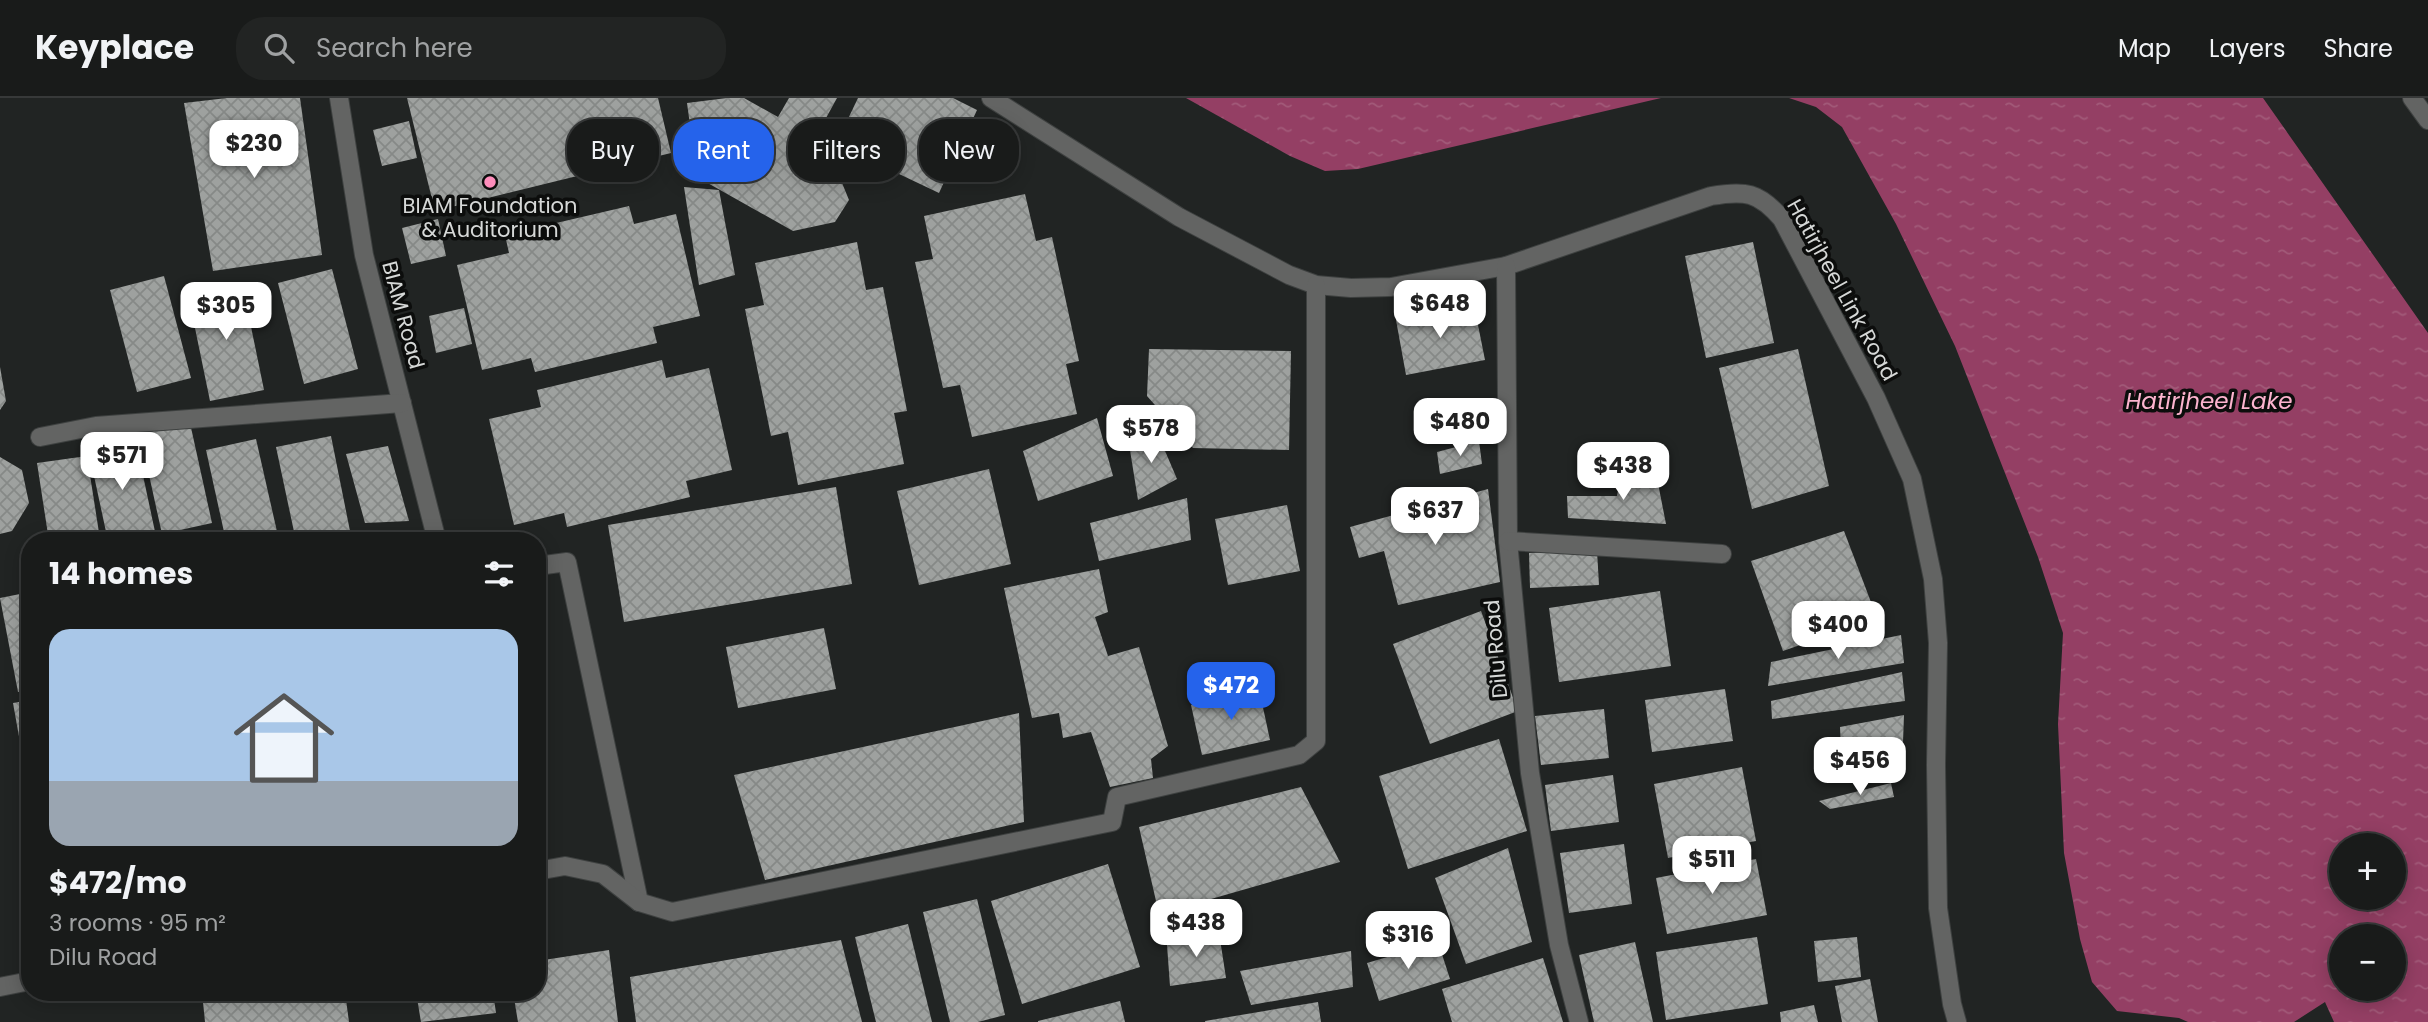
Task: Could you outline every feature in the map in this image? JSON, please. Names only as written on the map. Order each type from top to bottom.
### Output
[{"type":"street","name":"BIAM Road","points":[[339,98],[364,255],[435,532]]},
{"type":"street","name":"Hatirjheel Link Road","points":[[991,98],[1179,217],[1289,275],[1316,285],[1391,287],[1506,266],[1711,196],[1735,192],[1757,196],[1769,203],[1782,219],[1876,398],[1912,479],[1933,579],[1938,643],[1938,908],[1957,1022]]},
{"type":"street","points":[[2412,98],[2428,120]]},
{"type":"street","name":"Dilu Road","points":[[1506,266],[1508,541],[1530,773],[1559,945],[1579,1022]]},
{"type":"street","points":[[546,869],[565,866],[603,874],[639,902],[672,912],[1112,822],[1117,797],[1299,755],[1316,741],[1316,285]]},
{"type":"street","points":[[40,437],[96,426],[402,402]]},
{"type":"street","points":[[1508,541],[1722,554]]},
{"type":"street","points":[[546,565],[567,562],[639,902]]},
{"type":"street","points":[[0,987],[21,983]]},
{"type":"water","points":[[1186,98],[1661,98],[1358,169],[1325,171],[1290,156]]},
{"type":"water","name":"Hatirjheel Lake","points":[[1789,98],[2263,98],[2428,333],[2428,1022],[2334,1022],[2325,1002],[2294,1022],[2188,1022],[2179,1018],[2117,1011],[2092,982],[2080,939],[2064,853],[2058,724],[2063,633],[2038,557],[1955,346],[1896,224],[1842,127],[1816,107]]},
{"type":"building","points":[[227,98],[300,98],[322,255],[213,271],[184,103]]},
{"type":"building","name":"BIAM Foundation & Auditorium","points":[[407,98],[658,98],[671,153],[659,156],[659,119],[567,119],[567,179],[435,211]]},
{"type":"building","points":[[744,98],[778,117],[789,98],[837,98],[825,119],[788,119],[788,182],[842,182],[849,200],[835,222],[793,231],[706,182],[774,182],[774,119],[689,119],[687,103]]},
{"type":"building","points":[[858,98],[953,98],[977,110],[973,119],[919,119],[919,182],[944,182],[939,193],[905,177],[905,119],[848,119]]},
{"type":"building","points":[[409,121],[417,158],[382,166],[373,130]]},
{"type":"building","points":[[684,187],[719,190],[735,275],[699,285]]},
{"type":"building","points":[[1025,194],[1036,241],[1052,237],[1079,361],[1066,364],[1077,414],[972,437],[960,385],[943,388],[915,262],[933,259],[924,216]]},
{"type":"building","points":[[629,206],[634,224],[676,214],[700,316],[653,327],[657,343],[535,372],[531,358],[482,370],[457,265],[509,253],[505,235]]},
{"type":"building","points":[[438,219],[446,256],[411,264],[402,228]]},
{"type":"building","points":[[857,242],[866,290],[883,287],[907,411],[894,413],[904,464],[798,485],[788,432],[771,436],[745,309],[764,305],[755,263]]},
{"type":"building","points":[[1753,242],[1774,343],[1706,358],[1685,256]]},
{"type":"building","points":[[332,269],[358,369],[304,384],[278,283]]},
{"type":"building","points":[[164,276],[191,378],[137,392],[110,290]]},
{"type":"building","points":[[242,283],[264,390],[210,401],[188,294]]},
{"type":"building","points":[[1474,305],[1485,360],[1406,375],[1396,320]]},
{"type":"building","points":[[464,308],[472,344],[436,353],[429,316]]},
{"type":"building","points":[[1149,349],[1291,351],[1289,450],[1193,448],[1147,396]]},
{"type":"building","points":[[1798,349],[1829,486],[1752,509],[1719,368]]},
{"type":"building","points":[[662,360],[666,378],[709,368],[732,470],[686,481],[690,497],[567,527],[564,513],[514,525],[489,419],[541,407],[537,390]]},
{"type":"building","points":[[0,367],[6,401],[0,410]]},
{"type":"building","points":[[1097,418],[1113,476],[1038,501],[1023,451]]},
{"type":"building","points":[[190,423],[212,523],[162,532],[140,434]]},
{"type":"building","points":[[1157,432],[1177,479],[1138,500],[1129,444]]},
{"type":"building","points":[[331,436],[350,532],[294,532],[276,447]]},
{"type":"building","points":[[135,438],[155,532],[106,532],[88,448]]},
{"type":"building","points":[[256,439],[277,532],[224,532],[206,450]]},
{"type":"building","points":[[1479,441],[1482,464],[1440,474],[1437,452]]},
{"type":"building","points":[[388,446],[409,521],[365,523],[346,454]]},
{"type":"building","points":[[87,456],[99,532],[48,532],[37,463]]},
{"type":"building","points":[[0,457],[22,470],[29,503],[12,531],[0,534]]},
{"type":"building","points":[[989,469],[1011,564],[919,585],[897,491]]},
{"type":"building","points":[[1622,469],[1656,473],[1666,524],[1568,518],[1567,496],[1617,496]]},
{"type":"building","points":[[836,487],[852,584],[624,622],[608,525]]},
{"type":"building","points":[[1488,489],[1500,582],[1398,605],[1384,551],[1359,558],[1350,527]]},
{"type":"building","points":[[1187,498],[1191,540],[1099,561],[1090,523]]},
{"type":"building","points":[[1287,505],[1300,571],[1228,585],[1215,519]]},
{"type":"building","points":[[1844,531],[1877,618],[1783,651],[1751,561]]},
{"type":"building","points":[[1597,550],[1599,585],[1530,588],[1529,553]]},
{"type":"building","points":[[1099,569],[1108,612],[1095,617],[1108,656],[1139,647],[1168,746],[1151,759],[1153,778],[1110,787],[1091,732],[1063,738],[1059,713],[1032,718],[1004,588]]},
{"type":"building","points":[[1660,591],[1671,666],[1559,682],[1549,608]]},
{"type":"building","points":[[21,594],[21,692],[18,692],[0,598]]},
{"type":"building","points":[[1481,611],[1518,711],[1430,744],[1393,644]]},
{"type":"building","points":[[824,628],[836,689],[738,708],[726,647]]},
{"type":"building","points":[[1901,635],[1904,663],[1768,686],[1771,662]]},
{"type":"building","points":[[1902,672],[1905,701],[1772,719],[1771,701]]},
{"type":"building","points":[[1259,689],[1270,740],[1202,755],[1191,705]]},
{"type":"building","points":[[1725,689],[1733,741],[1652,752],[1645,700]]},
{"type":"building","points":[[21,702],[21,748],[13,703]]},
{"type":"building","points":[[1604,709],[1609,758],[1541,765],[1535,716]]},
{"type":"building","points":[[1019,713],[1024,822],[765,880],[734,775]]},
{"type":"building","points":[[1904,715],[1903,742],[1841,751],[1840,727]]},
{"type":"building","points":[[1499,739],[1527,831],[1408,869],[1379,776]]},
{"type":"building","points":[[1845,758],[1894,758],[1897,774],[1841,778]]},
{"type":"building","points":[[1742,767],[1756,841],[1668,858],[1654,784]]},
{"type":"building","points":[[1613,775],[1619,822],[1551,831],[1545,785]]},
{"type":"building","points":[[1891,783],[1894,797],[1830,809],[1819,801]]},
{"type":"building","points":[[1301,787],[1340,862],[1159,914],[1139,827]]},
{"type":"building","points":[[1624,844],[1632,904],[1569,913],[1560,853]]},
{"type":"building","points":[[1508,848],[1532,942],[1466,964],[1435,878]]},
{"type":"building","points":[[1756,859],[1767,915],[1667,934],[1656,878]]},
{"type":"building","points":[[1108,864],[1140,967],[1022,1004],[991,901]]},
{"type":"building","points":[[977,899],[1005,1015],[978,1022],[950,1022],[923,912]]},
{"type":"building","points":[[908,924],[932,1022],[876,1022],[855,937]]},
{"type":"building","points":[[1218,926],[1226,978],[1170,986],[1167,945]]},
{"type":"building","points":[[1757,937],[1768,1004],[1666,1020],[1656,952]]},
{"type":"building","points":[[1857,937],[1861,977],[1818,982],[1814,941]]},
{"type":"building","points":[[841,940],[862,1022],[636,1022],[630,977]]},
{"type":"building","points":[[1438,942],[1450,979],[1379,1001],[1367,963]]},
{"type":"building","points":[[1635,942],[1653,1022],[1594,1022],[1579,955]]},
{"type":"building","points":[[609,950],[618,1022],[518,1022],[514,1001],[546,1001],[546,960]]},
{"type":"building","points":[[1351,951],[1353,987],[1251,1005],[1240,971]]},
{"type":"building","points":[[1543,958],[1563,1022],[1452,1022],[1442,989]]},
{"type":"building","points":[[1870,979],[1878,1022],[1842,1022],[1835,986]]},
{"type":"building","points":[[203,1001],[346,1001],[349,1022],[205,1022]]},
{"type":"building","points":[[418,1001],[494,1001],[496,1013],[421,1022]]},
{"type":"building","points":[[1120,1001],[1125,1022],[1038,1022],[1038,1021]]},
{"type":"building","points":[[1318,1002],[1321,1022],[1205,1022],[1205,1021]]},
{"type":"building","points":[[1814,1005],[1818,1022],[1781,1022],[1780,1012]]},
{"type":"place","name":"BIAM Foundation & Auditorium","points":[[490,182]]}]
